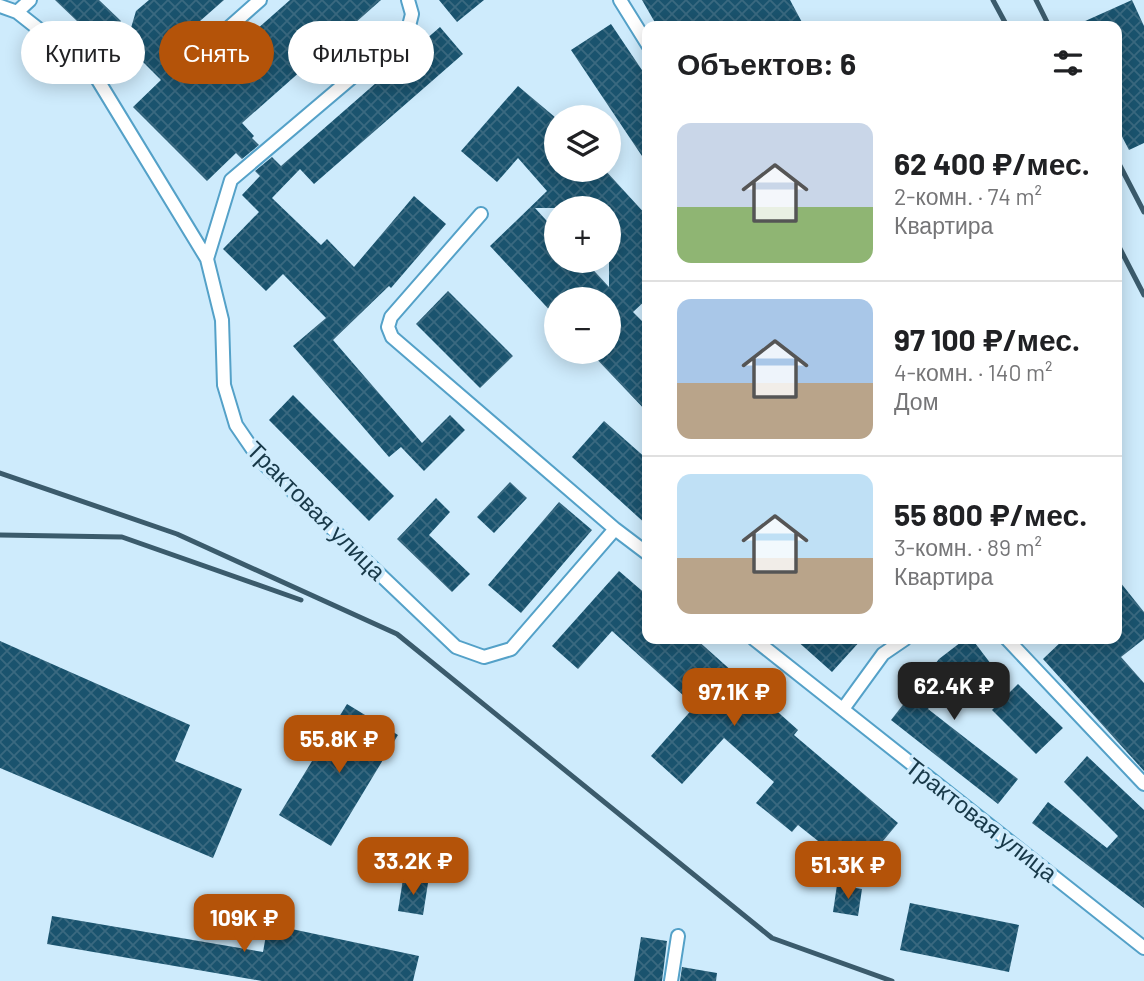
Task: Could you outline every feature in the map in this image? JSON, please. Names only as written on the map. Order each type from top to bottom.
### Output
[{"type":"lane","points":[[17,12],[30,0]]},
{"type":"lane","points":[[236,21],[260,0]]},
{"type":"lane","points":[[207,259],[231,180],[408,30],[412,14],[408,0]]},
{"type":"lane","points":[[620,0],[642,35]]},
{"type":"lane","name":"Трактовая улица","points":[[0,6],[17,12],[93,72],[207,259],[222,320],[224,385],[236,425],[260,460],[456,647],[484,657],[510,649],[615,529]]},
{"type":"lane","points":[[481,214],[391,317],[388,327],[392,337],[642,549]]},
{"type":"lane","name":"Трактовая улица","points":[[760,644],[1144,948]]},
{"type":"lane","points":[[843,709],[883,654],[898,644]]},
{"type":"lane","points":[[1012,644],[1144,784]]},
{"type":"lane","points":[[671,981],[678,936]]},
{"type":"building","points":[[55,0],[99,0],[121,21],[77,21]]},
{"type":"building","points":[[149,0],[224,0],[200,21],[159,21],[159,78],[145,64],[145,21],[133,21],[136,11]]},
{"type":"building","points":[[290,0],[381,0],[357,21],[288,21],[288,82],[242,123],[259,145],[242,159],[236,153],[207,181],[133,107],[159,82],[274,84],[274,21],[266,21]]},
{"type":"building","points":[[439,0],[484,0],[457,22]]},
{"type":"building","points":[[642,0],[790,0],[801,21],[654,21]]},
{"type":"building","points":[[1132,0],[1144,26],[1144,143],[1129,150],[1122,137],[1122,21],[1085,21]]},
{"type":"building","points":[[611,24],[642,70],[642,156],[621,125],[621,105],[608,105],[571,50]]},
{"type":"building","points":[[440,27],[463,54],[434,79],[434,32]]},
{"type":"building","points":[[375,84],[429,84],[314,184],[300,169],[272,198],[321,245],[327,239],[354,267],[414,196],[446,224],[391,288],[389,286],[333,340],[422,443],[450,415],[465,430],[424,471],[401,447],[389,457],[293,346],[326,318],[283,274],[266,291],[223,249],[259,212],[242,195],[260,176],[255,171],[272,157],[281,166]]},
{"type":"building","points":[[518,86],[544,108],[544,182],[616,182],[642,210],[642,304],[633,312],[642,321],[642,407],[601,364],[621,364],[621,287],[609,287],[544,287],[544,304],[490,246],[547,191],[518,158],[497,182],[461,151]]},
{"type":"building","points":[[448,291],[513,356],[480,388],[416,324]]},
{"type":"building","points":[[293,395],[394,496],[369,521],[269,420]]},
{"type":"building","points":[[604,421],[642,455],[642,521],[572,457]]},
{"type":"building","points":[[510,482],[527,498],[494,533],[477,517]]},
{"type":"building","points":[[436,498],[450,512],[429,535],[470,574],[452,592],[397,539]]},
{"type":"building","points":[[559,502],[592,530],[521,613],[488,585]]},
{"type":"building","points":[[619,571],[642,591],[642,644],[702,644],[798,730],[794,735],[898,823],[857,872],[798,825],[792,832],[756,803],[774,782],[724,738],[682,784],[651,756],[695,706],[612,631],[578,669],[552,646]]},
{"type":"building","points":[[1122,584],[1144,612],[1144,639],[1121,657],[1144,683],[1144,771],[1043,659],[1059,644],[1122,644]]},
{"type":"building","points":[[0,641],[190,725],[175,761],[242,789],[213,858],[0,768]]},
{"type":"building","points":[[801,644],[857,644],[832,672]]},
{"type":"building","points":[[958,644],[976,644],[994,668],[971,685],[959,669],[928,709],[1018,779],[998,804],[891,720],[939,659]]},
{"type":"building","points":[[1018,684],[1063,728],[1036,754],[992,710]]},
{"type":"building","points":[[347,704],[398,735],[331,846],[279,815]]},
{"type":"building","points":[[1087,756],[1144,810],[1144,908],[1032,823],[1048,802],[1107,848],[1118,836],[1064,782]]},
{"type":"building","points":[[403,879],[428,883],[423,915],[398,911]]},
{"type":"building","points":[[837,885],[862,889],[858,916],[833,912]]},
{"type":"building","points":[[910,903],[1019,925],[1009,972],[900,950]]},
{"type":"building","points":[[52,916],[263,952],[268,924],[419,956],[413,981],[262,981],[47,944]]},
{"type":"building","points":[[641,937],[667,941],[662,981],[634,981]]},
{"type":"building","points":[[682,967],[717,973],[716,981],[680,981]]},
{"type":"railway","points":[[993,0],[1004,21]]},
{"type":"railway","points":[[1036,0],[1046,21]]},
{"type":"railway","points":[[1122,170],[1144,212]]},
{"type":"railway","points":[[1122,253],[1144,295]]},
{"type":"railway","points":[[0,473],[177,534],[397,634],[772,938],[892,981]]},
{"type":"railway","points":[[0,535],[122,537],[301,600]]}]
